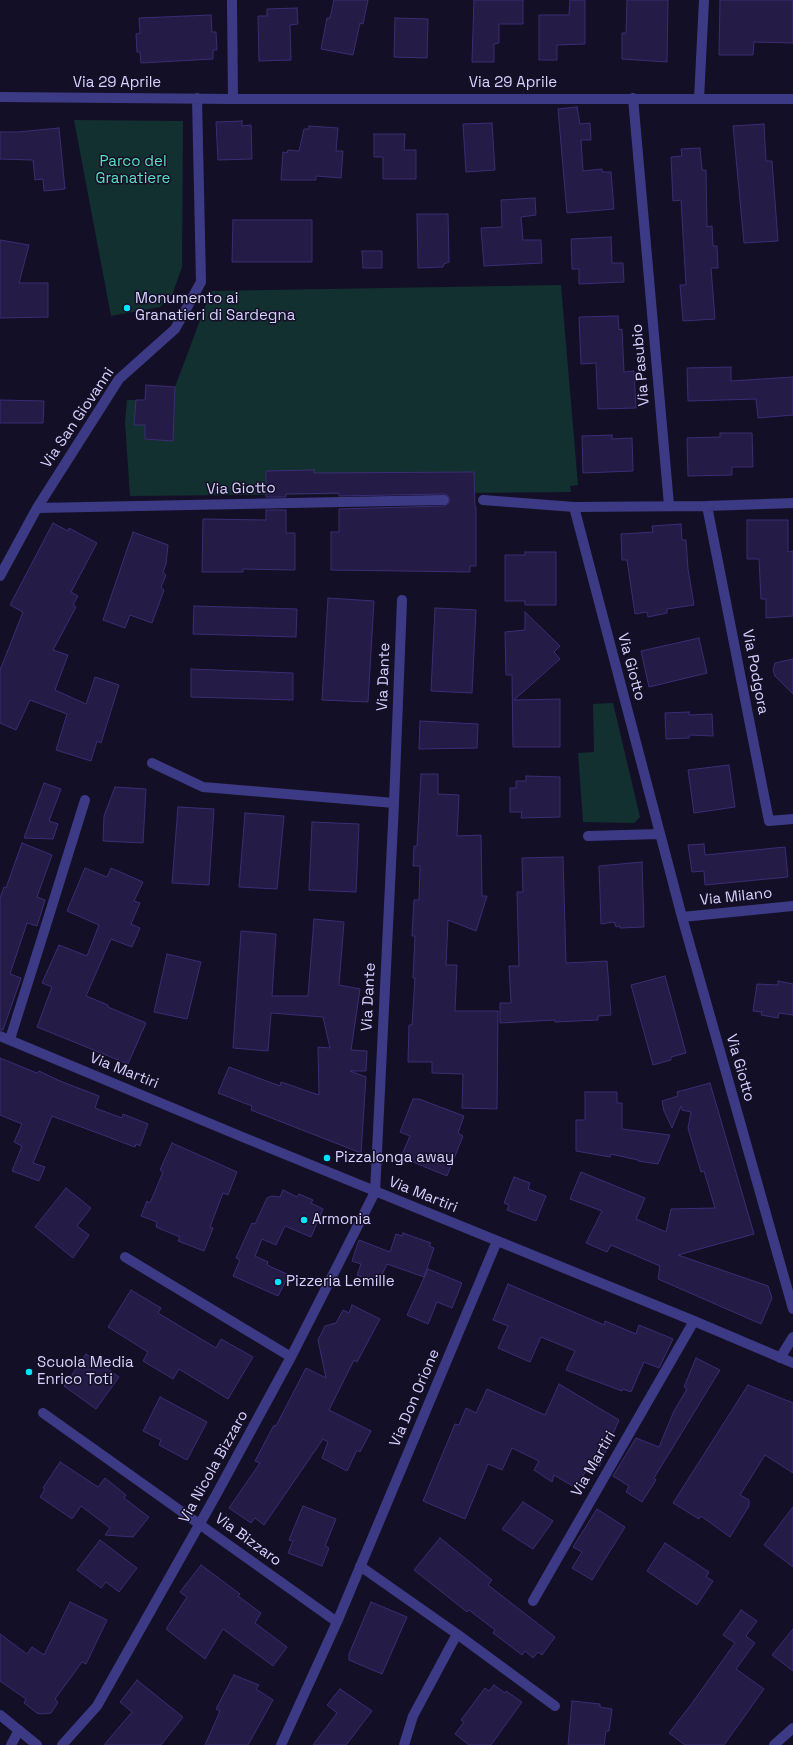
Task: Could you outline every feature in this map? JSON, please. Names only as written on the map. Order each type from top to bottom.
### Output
[{"type":"street","points":[[232,0],[233,99]]},
{"type":"street","points":[[699,99],[704,0]]},
{"type":"street","name":"Via 29 Aprile","points":[[0,97],[233,99],[793,99]]},
{"type":"street","name":"Via San Giovanni","points":[[0,576],[37,508],[120,379],[174,329],[201,282],[197,98]]},
{"type":"street","name":"Via Pasubio","points":[[633,98],[669,505]]},
{"type":"street","name":"Via Giotto","points":[[37,508],[444,500]]},
{"type":"street","points":[[483,500],[574,507],[669,505],[706,506],[793,503]]},
{"type":"street","name":"Via Podgora","points":[[706,506],[769,821],[793,819]]},
{"type":"street","name":"Via Giotto","points":[[574,507],[682,917],[793,1309]]},
{"type":"street","name":"Via Dante","points":[[375,1192],[394,803],[402,600]]},
{"type":"street","points":[[152,763],[203,787],[394,803]]},
{"type":"street","name":"Via Martiri","points":[[85,800],[42,938],[5,1038],[375,1192],[694,1321],[793,1363]]},
{"type":"street","points":[[588,836],[660,834]]},
{"type":"street","name":"Via Milano","points":[[682,917],[793,906]]},
{"type":"street","name":"Via Nicola Bizzaro","points":[[62,1745],[98,1706],[291,1357],[375,1192]]},
{"type":"street","name":"Via Don Orione","points":[[281,1745],[337,1622],[497,1241]]},
{"type":"street","points":[[125,1257],[291,1357]]},
{"type":"street","name":"Via Martiri","points":[[533,1601],[694,1321]]},
{"type":"street","points":[[780,1358],[793,1337]]},
{"type":"street","name":"Via Bizzaro","points":[[43,1413],[337,1622]]},
{"type":"street","points":[[360,1566],[457,1634],[555,1706]]},
{"type":"street","points":[[404,1745],[413,1716],[457,1634]]},
{"type":"street","points":[[0,1715],[37,1745]]},
{"type":"street","points":[[774,1745],[793,1728]]},
{"type":"street","points":[[11,1745],[19,1730]]},
{"type":"green space","name":"Parco del Granatiere","points":[[74,120],[183,121],[182,267],[172,295],[160,307],[111,316]]},
{"type":"green space","points":[[561,285],[578,485],[570,486],[571,492],[130,496],[125,422],[127,400],[145,400],[146,385],[175,387],[211,291]]},
{"type":"green space","points":[[613,703],[640,817],[634,823],[583,822],[578,753],[594,752],[593,704]]},
{"type":"building","points":[[334,0],[368,0],[363,24],[360,23],[353,55],[321,49],[327,18],[330,18]]},
{"type":"building","points":[[474,0],[523,0],[523,24],[499,24],[499,43],[494,44],[494,62],[472,62]]},
{"type":"building","points":[[570,0],[585,0],[585,44],[557,45],[557,60],[539,60],[539,15],[569,15]]},
{"type":"building","points":[[627,0],[668,0],[667,62],[622,59],[622,33],[626,33]]},
{"type":"building","points":[[720,0],[793,0],[793,43],[754,42],[753,55],[719,55]]},
{"type":"building","points":[[297,8],[298,24],[290,25],[291,60],[259,61],[258,16],[267,16],[267,9]]},
{"type":"building","points":[[211,15],[212,32],[216,32],[217,50],[213,50],[213,59],[141,63],[140,52],[137,52],[136,34],[140,33],[139,18]]},
{"type":"building","points":[[395,18],[428,19],[427,58],[394,57]]},
{"type":"building","points":[[577,107],[580,124],[590,123],[591,140],[581,140],[583,171],[602,169],[602,172],[611,172],[614,209],[567,213],[558,109]]},
{"type":"building","points":[[242,121],[242,126],[251,125],[252,159],[218,160],[216,122]]},
{"type":"building","points":[[492,123],[495,170],[466,172],[463,124]]},
{"type":"building","points":[[764,124],[766,161],[772,161],[778,241],[744,243],[733,126]]},
{"type":"building","points":[[309,126],[338,128],[336,151],[343,151],[341,178],[316,176],[316,180],[281,180],[283,152],[287,153],[288,150],[299,151],[304,129],[309,129]]},
{"type":"building","points":[[59,128],[65,189],[44,191],[43,179],[35,180],[33,160],[0,159],[0,132],[18,132]]},
{"type":"building","points":[[374,134],[405,134],[404,150],[416,150],[416,179],[383,179],[383,157],[374,157]]},
{"type":"building","points":[[700,148],[702,170],[706,170],[707,227],[712,226],[713,246],[717,246],[718,268],[711,268],[715,319],[683,321],[680,285],[686,285],[681,200],[673,201],[671,157],[682,156],[681,149]]},
{"type":"building","points":[[535,198],[536,215],[521,217],[523,240],[541,240],[542,263],[484,266],[481,228],[502,227],[501,200]]},
{"type":"building","points":[[417,214],[448,214],[449,262],[444,264],[443,267],[418,268]]},
{"type":"building","points":[[233,220],[312,220],[312,262],[232,262]]},
{"type":"building","points":[[611,237],[612,263],[623,263],[624,282],[579,284],[579,269],[572,269],[571,239]]},
{"type":"building","points":[[0,240],[29,245],[19,283],[48,283],[48,317],[0,318]]},
{"type":"building","points":[[362,251],[382,251],[382,268],[363,268]]},
{"type":"building","points":[[618,316],[619,330],[622,329],[624,372],[634,371],[636,408],[598,409],[596,363],[581,364],[579,317]]},
{"type":"building","points":[[731,367],[731,381],[793,377],[793,415],[758,418],[756,399],[688,401],[687,368]]},
{"type":"building","points":[[146,385],[175,387],[173,441],[145,439],[145,425],[134,425],[136,400],[145,400]]},
{"type":"building","points":[[0,400],[44,401],[43,423],[0,423]]},
{"type":"building","points":[[720,433],[752,433],[753,467],[732,467],[732,475],[688,476],[687,438],[720,437]]},
{"type":"building","points":[[612,435],[612,439],[632,438],[633,471],[583,473],[582,436]]},
{"type":"building","points":[[314,470],[314,473],[474,472],[476,507],[476,566],[470,566],[470,572],[331,570],[331,532],[339,532],[339,509],[444,506],[449,503],[450,499],[444,494],[339,496],[339,493],[286,494],[286,497],[266,497],[266,471]]},
{"type":"building","points":[[266,510],[286,510],[286,533],[295,533],[295,570],[243,569],[243,572],[202,572],[203,519],[266,520]]},
{"type":"building","points":[[747,520],[788,520],[788,552],[793,551],[793,616],[766,618],[766,599],[761,599],[759,559],[747,559]]},
{"type":"building","points":[[53,523],[68,531],[69,528],[97,543],[71,592],[78,596],[73,605],[76,607],[53,650],[68,655],[55,690],[86,704],[95,677],[119,685],[101,743],[97,741],[91,761],[56,750],[67,714],[30,700],[16,730],[0,723],[0,670],[23,612],[10,605]]},
{"type":"building","points":[[681,524],[682,540],[686,540],[688,569],[694,605],[667,609],[667,613],[648,617],[647,612],[635,614],[627,560],[622,560],[621,534],[653,532],[652,526]]},
{"type":"building","points":[[133,532],[168,545],[166,564],[163,572],[166,575],[161,587],[164,590],[152,623],[130,615],[125,628],[103,620]]},
{"type":"building","points":[[525,552],[556,552],[556,605],[525,605],[525,601],[505,601],[505,555],[525,555]]},
{"type":"building","points":[[328,598],[374,601],[368,702],[322,700]]},
{"type":"building","points":[[194,606],[297,609],[296,637],[193,634]]},
{"type":"building","points":[[435,608],[476,610],[472,693],[431,691]]},
{"type":"building","points":[[525,612],[560,646],[554,652],[560,659],[514,700],[560,699],[560,747],[513,747],[512,675],[506,675],[505,632],[525,630]]},
{"type":"building","points":[[699,638],[707,673],[649,687],[641,651]]},
{"type":"building","points":[[793,659],[793,694],[775,676],[773,670],[775,663]]},
{"type":"building","points":[[191,669],[293,673],[293,700],[191,697]]},
{"type":"building","points":[[689,712],[689,715],[712,714],[713,736],[690,735],[689,738],[666,739],[665,713]]},
{"type":"building","points":[[420,721],[478,724],[477,748],[419,749]]},
{"type":"building","points":[[729,765],[735,807],[694,813],[688,770]]},
{"type":"building","points":[[421,774],[438,774],[438,794],[459,795],[457,836],[481,835],[482,896],[487,896],[476,931],[448,920],[446,965],[457,965],[455,1011],[498,1011],[497,1109],[462,1108],[463,1074],[432,1073],[432,1062],[408,1062],[409,1025],[412,1025],[415,978],[413,978],[415,936],[412,936],[414,900],[419,900],[420,866],[413,866],[414,846],[417,846]]},
{"type":"building","points":[[526,776],[560,777],[560,817],[521,818],[522,812],[510,812],[510,788],[516,788],[516,781],[526,781]]},
{"type":"building","points":[[44,783],[61,789],[49,821],[58,824],[53,839],[24,838]]},
{"type":"building","points":[[115,787],[146,789],[143,843],[103,841],[104,816]]},
{"type":"building","points":[[178,807],[214,809],[209,885],[172,883]]},
{"type":"building","points":[[245,813],[284,816],[277,889],[239,887]]},
{"type":"building","points":[[312,822],[359,824],[356,892],[309,890]]},
{"type":"building","points":[[22,843],[52,855],[37,897],[45,900],[37,926],[27,923],[10,974],[21,978],[3,1030],[0,1030],[0,898],[4,887],[6,888]]},
{"type":"building","points":[[704,844],[705,855],[785,847],[788,877],[705,885],[704,871],[692,872],[688,845]]},
{"type":"building","points":[[563,857],[566,963],[607,961],[611,1015],[598,1016],[598,1020],[555,1022],[555,1020],[500,1023],[500,1003],[511,1003],[509,966],[519,966],[517,892],[523,892],[522,858]]},
{"type":"building","points":[[642,862],[644,927],[620,928],[620,926],[616,927],[614,922],[601,924],[599,866]]},
{"type":"building","points":[[85,868],[107,877],[111,868],[143,882],[134,901],[140,903],[131,924],[140,928],[132,947],[111,939],[86,996],[146,1023],[128,1064],[37,1027],[52,987],[42,983],[59,945],[87,956],[99,925],[67,911]]},
{"type":"building","points":[[314,919],[344,922],[339,985],[360,989],[351,1050],[367,1051],[366,1071],[350,1071],[366,1077],[361,1153],[251,1110],[252,1106],[218,1093],[229,1067],[280,1086],[281,1082],[319,1095],[318,1047],[330,1048],[323,1017],[271,1013],[268,1051],[233,1048],[241,931],[276,934],[272,996],[308,996]]},
{"type":"building","points":[[167,954],[201,962],[187,1019],[154,1012]]},
{"type":"building","points":[[665,976],[686,1053],[671,1057],[671,1060],[653,1065],[631,985]]},
{"type":"building","points":[[778,981],[793,984],[793,1015],[779,1013],[778,1018],[761,1015],[762,1012],[753,1011],[757,984],[778,985]]},
{"type":"building","points":[[0,1058],[37,1073],[39,1071],[99,1096],[95,1108],[122,1118],[123,1114],[148,1124],[140,1146],[136,1144],[135,1147],[52,1116],[33,1163],[45,1167],[39,1181],[12,1171],[22,1146],[14,1142],[22,1124],[0,1115]]},
{"type":"building","points":[[710,1083],[754,1234],[678,1255],[768,1286],[772,1298],[761,1324],[658,1279],[660,1266],[611,1245],[607,1252],[586,1243],[602,1211],[570,1199],[581,1172],[645,1198],[636,1219],[666,1232],[671,1209],[715,1208],[704,1171],[701,1172],[688,1128],[691,1112],[682,1110],[681,1106],[672,1128],[664,1111],[662,1101],[678,1096],[677,1092]]},
{"type":"building","points":[[585,1092],[617,1092],[617,1103],[622,1103],[622,1129],[670,1135],[658,1164],[638,1161],[611,1154],[610,1157],[576,1151],[576,1120],[585,1120]]},
{"type":"building","points":[[413,1099],[419,1099],[464,1116],[458,1133],[463,1136],[447,1176],[401,1157],[410,1136],[400,1132]]},
{"type":"building","points":[[172,1143],[237,1172],[228,1195],[223,1193],[210,1227],[213,1228],[204,1251],[178,1241],[180,1237],[156,1227],[157,1222],[141,1216],[147,1201],[150,1203],[163,1172],[160,1170]]},
{"type":"building","points":[[514,1177],[530,1183],[528,1189],[546,1196],[536,1221],[507,1210],[509,1205],[504,1203]]},
{"type":"building","points":[[66,1188],[91,1208],[77,1226],[89,1235],[73,1258],[35,1227]]},
{"type":"building","points":[[283,1190],[297,1197],[299,1194],[313,1200],[311,1203],[323,1209],[311,1237],[285,1226],[276,1245],[262,1239],[255,1256],[268,1262],[267,1265],[289,1275],[278,1296],[233,1276],[240,1260],[236,1258],[252,1223],[255,1224],[267,1198],[272,1196],[280,1197]]},
{"type":"building","points":[[403,1233],[431,1243],[429,1246],[434,1248],[424,1277],[387,1264],[378,1283],[357,1275],[361,1264],[352,1261],[359,1240],[390,1252],[396,1234],[402,1236]]},
{"type":"building","points":[[428,1269],[462,1283],[452,1308],[437,1302],[428,1324],[407,1315]]},
{"type":"building","points":[[508,1284],[604,1325],[605,1321],[636,1334],[639,1325],[673,1339],[659,1368],[644,1362],[631,1392],[623,1389],[622,1391],[566,1370],[575,1351],[541,1337],[530,1362],[498,1348],[508,1326],[493,1320]]},
{"type":"building","points":[[131,1290],[161,1308],[158,1313],[216,1348],[221,1339],[253,1357],[228,1399],[179,1369],[173,1379],[143,1361],[148,1352],[108,1327]]},
{"type":"building","points":[[352,1305],[380,1319],[357,1362],[354,1360],[329,1410],[371,1431],[360,1452],[357,1450],[347,1471],[322,1458],[328,1442],[323,1439],[264,1525],[255,1518],[251,1523],[229,1508],[260,1463],[255,1461],[274,1425],[276,1426],[306,1368],[326,1378],[318,1340],[325,1326],[336,1323],[343,1310],[349,1313]]},
{"type":"building","points":[[86,1354],[119,1377],[96,1409],[64,1386]]},
{"type":"building","points":[[696,1358],[720,1370],[654,1478],[656,1480],[642,1502],[626,1492],[629,1486],[613,1476],[636,1438],[659,1447],[674,1411],[687,1389],[684,1387]]},
{"type":"building","points":[[559,1384],[619,1420],[599,1467],[591,1462],[576,1488],[554,1475],[552,1482],[534,1470],[539,1461],[512,1448],[502,1470],[488,1464],[465,1519],[423,1501],[455,1424],[459,1425],[466,1408],[476,1413],[487,1389],[545,1415]]},
{"type":"building","points":[[748,1385],[793,1403],[793,1473],[765,1455],[740,1495],[749,1500],[749,1506],[730,1537],[701,1516],[699,1519],[673,1503]]},
{"type":"building","points":[[160,1397],[207,1422],[187,1460],[159,1445],[161,1440],[143,1431]]},
{"type":"building","points":[[60,1462],[98,1487],[105,1478],[126,1495],[124,1498],[149,1517],[133,1537],[105,1535],[110,1528],[81,1506],[72,1519],[40,1497],[45,1489],[43,1488]]},
{"type":"building","points":[[523,1502],[553,1521],[533,1549],[502,1529]]},
{"type":"building","points":[[303,1506],[336,1519],[325,1546],[329,1548],[322,1566],[288,1553],[293,1541],[289,1540]]},
{"type":"building","points":[[793,1507],[793,1567],[764,1545]]},
{"type":"building","points":[[597,1509],[625,1527],[592,1580],[572,1568],[582,1552],[573,1547]]},
{"type":"building","points":[[440,1538],[492,1580],[488,1585],[555,1637],[542,1655],[538,1652],[533,1658],[525,1651],[522,1655],[493,1633],[495,1630],[469,1610],[467,1612],[414,1570]]},
{"type":"building","points":[[100,1540],[137,1568],[119,1592],[106,1582],[101,1588],[77,1570]]},
{"type":"building","points":[[665,1543],[709,1572],[706,1577],[713,1581],[697,1605],[647,1571]]},
{"type":"building","points":[[201,1565],[240,1594],[238,1596],[261,1613],[255,1623],[287,1647],[273,1666],[223,1629],[205,1659],[166,1629],[187,1597],[180,1592]]},
{"type":"building","points":[[70,1602],[107,1620],[86,1664],[82,1662],[55,1699],[58,1702],[51,1713],[37,1713],[24,1703],[26,1699],[0,1681],[0,1634],[27,1654],[32,1647],[44,1655]]},
{"type":"building","points":[[371,1602],[407,1617],[382,1674],[349,1660],[349,1654]]},
{"type":"building","points":[[741,1610],[757,1621],[746,1636],[755,1643],[736,1669],[764,1689],[724,1745],[685,1745],[669,1733],[735,1643],[723,1635]]},
{"type":"building","points":[[793,1629],[793,1671],[772,1655]]},
{"type":"building","points":[[234,1675],[259,1685],[256,1689],[273,1700],[248,1745],[205,1745],[220,1711],[216,1709]]},
{"type":"building","points":[[137,1680],[183,1717],[161,1745],[104,1745],[132,1712],[120,1702]]},
{"type":"building","points":[[494,1685],[522,1702],[491,1745],[469,1745],[455,1734],[464,1722],[461,1720],[485,1688],[489,1691]]},
{"type":"building","points":[[340,1689],[372,1711],[346,1745],[313,1745],[337,1713],[327,1705]]},
{"type":"building","points":[[572,1701],[600,1704],[600,1707],[612,1709],[609,1731],[606,1731],[604,1745],[568,1745]]},
{"type":"place","name":"Monumento ai Granatieri di Sardegna","points":[[127,308]]},
{"type":"place","name":"Pizzalonga away","points":[[327,1158]]},
{"type":"place","name":"Armonia","points":[[304,1220]]},
{"type":"place","name":"Pizzeria Lemille","points":[[278,1282]]},
{"type":"place","name":"Scuola Media Enrico Toti","points":[[29,1372]]}]
